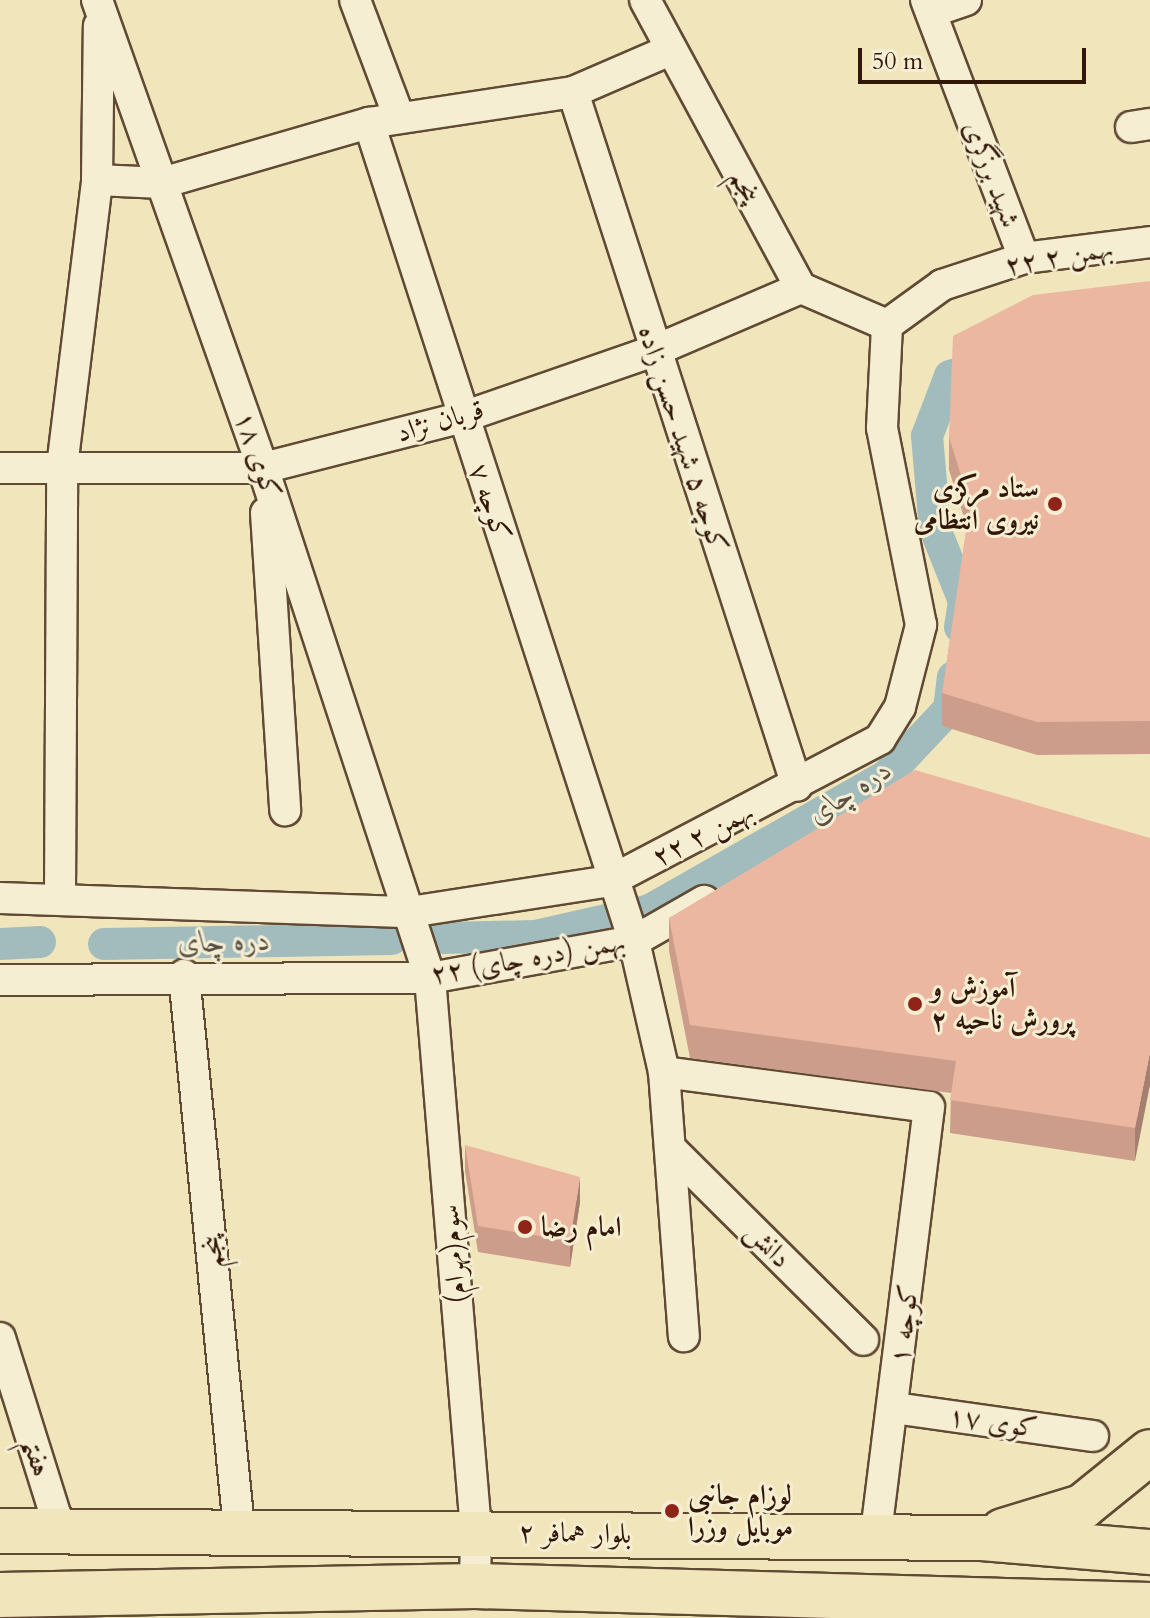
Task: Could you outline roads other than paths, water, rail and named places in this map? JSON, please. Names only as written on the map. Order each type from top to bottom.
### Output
[{"type":"main road","points":[[982,1538],[1082,1507],[1150,1452]]},
{"type":"main road","name":"بلوار همافر ۲","points":[[0,1531],[239,1528],[875,1540],[982,1538],[1150,1550]]},
{"type":"main road","points":[[1144,1609],[1150,1550]]},
{"type":"main road","name":"بلوار همافر ۲","points":[[0,1595],[475,1586],[667,1604],[1144,1609]]},
{"type":"street","points":[[355,0],[399,117]]},
{"type":"street","name":"پنجم","points":[[645,0],[801,288]]},
{"type":"street","points":[[929,6],[966,0]]},
{"type":"street","points":[[60,895],[62,467],[97,180],[98,4]]},
{"type":"street","name":"کوی ۱۸","points":[[98,4],[263,468],[430,978]]},
{"type":"street","name":"شهید برزگری","points":[[929,6],[1024,258]]},
{"type":"street","points":[[97,180],[162,183],[369,123],[573,92],[670,50]]},
{"type":"street","name":"کوچه ۵ شهید حسن زاده","points":[[573,92],[654,351],[797,786]]},
{"type":"street","name":"کوچه ۷","points":[[369,123],[610,882],[634,941],[664,1072],[673,1151],[684,1336]]},
{"type":"street","name":"۲۲ بهمن ۲","points":[[0,898],[60,895],[410,912],[610,882],[797,786],[880,739],[900,707],[921,625],[882,428],[887,325],[942,285],[1024,258],[1150,242]]},
{"type":"street","points":[[801,288],[887,325]]},
{"type":"street","name":"قربان نژاد","points":[[0,468],[263,468],[463,417],[654,351],[801,288]]},
{"type":"street","points":[[263,468],[285,810]]},
{"type":"street","name":"۲۲ بهمن (دره چای)","points":[[0,980],[184,975],[430,978],[634,941],[727,889]]},
{"type":"street","name":"پنجم","points":[[184,975],[239,1528]]},
{"type":"street","name":"سوم(مهرام)","points":[[430,978],[476,1531],[475,1586]]},
{"type":"street","name":"کوچه ۱","points":[[664,1072],[929,1107],[894,1408],[875,1540]]},
{"type":"street","name":"دانش","points":[[673,1151],[863,1340]]},
{"type":"street","name":"هفتم","points":[[0,1338],[60,1530]]},
{"type":"street","name":"کوی ۱۷","points":[[894,1408],[1093,1436]]},
{"type":"waterway","name":"دره چای","points":[[960,627],[964,601],[935,529],[927,436],[950,376],[992,363]]},
{"type":"waterway","name":"دره چای","points":[[443,938],[535,936],[650,910],[886,776],[949,709],[953,677]]},
{"type":"waterway","name":"دره چای","points":[[104,944],[392,939]]},
{"type":"waterway","name":"دره چای","points":[[0,944],[40,942]]},
{"type":"place","name":"ستاد مرکزی نیروی انتظامی","points":[[1055,504]]},
{"type":"place","name":"آموزش و پرورش ناحیه ۲","points":[[915,1004]]},
{"type":"place","name":"امام رضا","points":[[525,1227]]},
{"type":"place","name":"لوزام جانبی موبایل وزرا","points":[[672,1511]]}]
